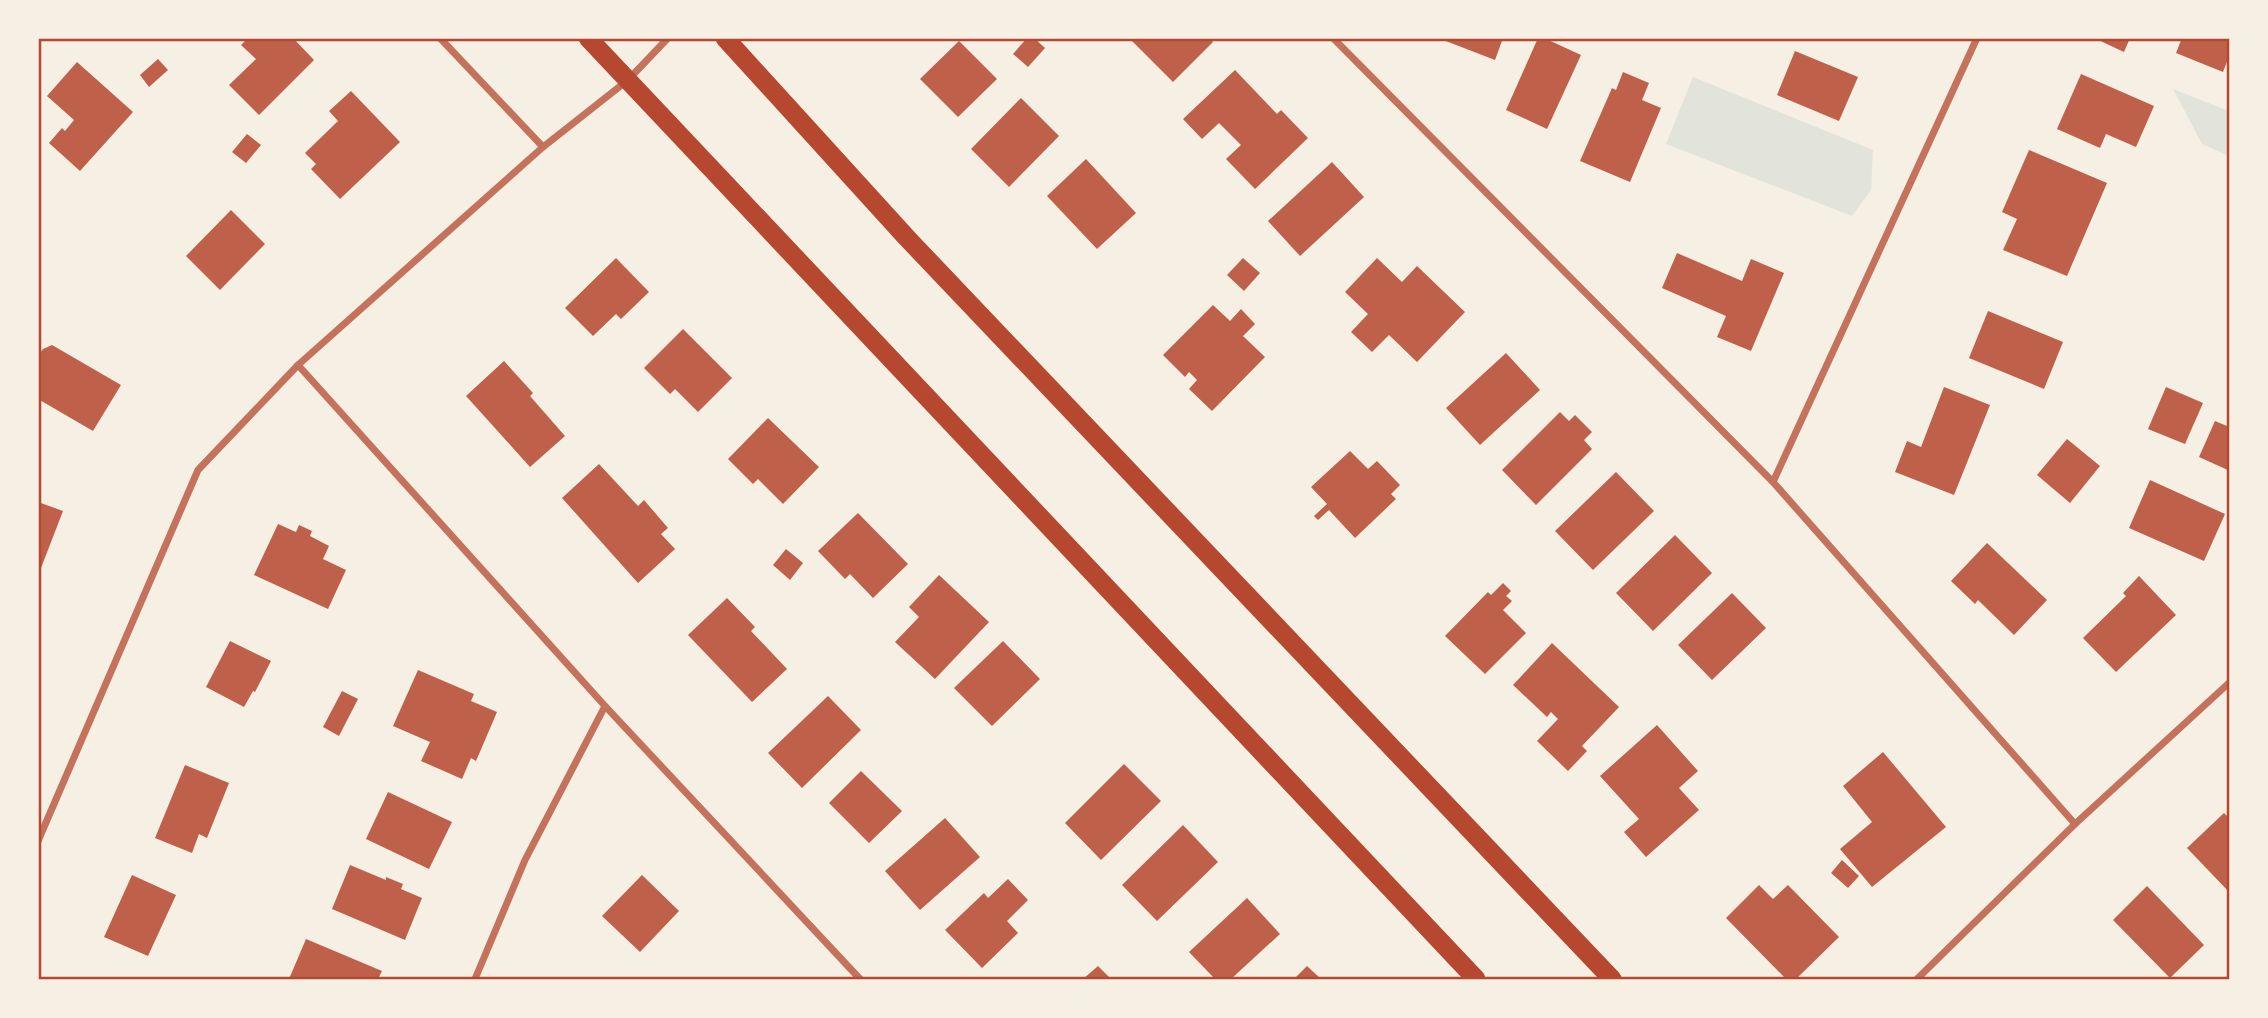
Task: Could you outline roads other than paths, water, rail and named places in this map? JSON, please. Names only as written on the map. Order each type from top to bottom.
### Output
[{"type":"highway","points":[[588,38],[1476,979]]},
{"type":"highway","points":[[725,38],[907,239],[1612,979]]},
{"type":"street","points":[[440,38],[543,148]]},
{"type":"street","points":[[38,841],[198,470],[298,365],[543,148],[628,79],[667,38]]},
{"type":"street","points":[[1333,38],[1773,482],[2075,824]]},
{"type":"street","points":[[1773,482],[1976,38]]},
{"type":"street","points":[[298,365],[606,706],[860,979]]},
{"type":"street","points":[[1917,979],[2075,824],[2230,682]]},
{"type":"street","points":[[475,979],[525,860],[606,706]]}]
